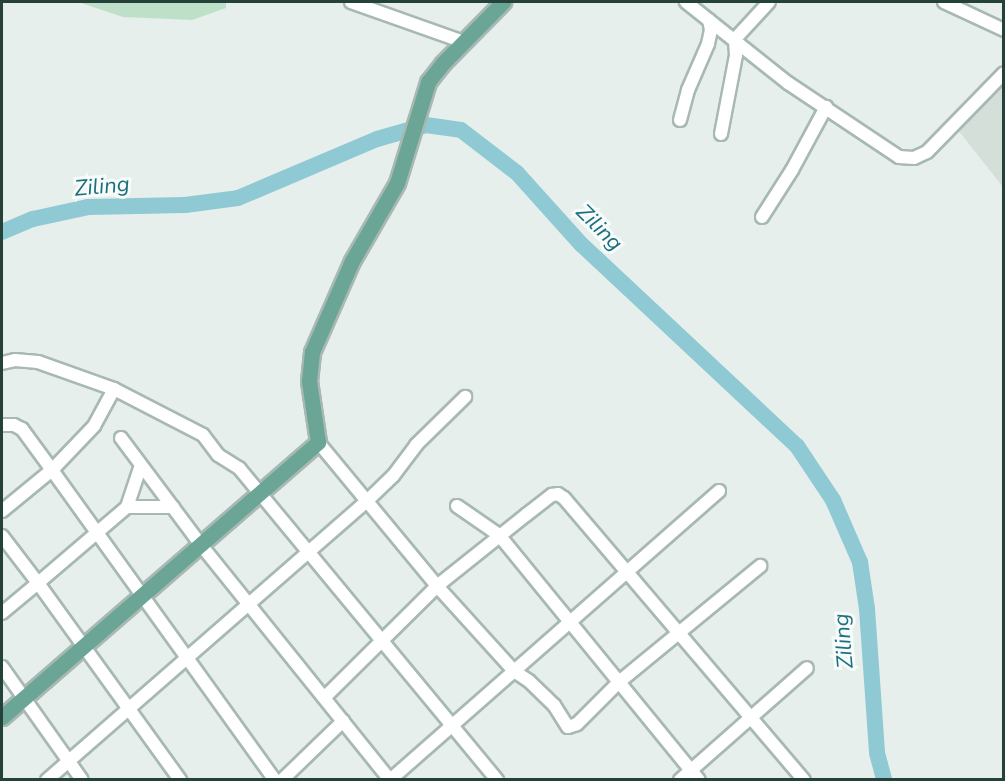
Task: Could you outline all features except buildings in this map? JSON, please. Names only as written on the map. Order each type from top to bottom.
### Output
[{"type":"main road","points":[[2,717],[318,442],[309,381],[312,352],[352,261],[397,183],[428,82],[503,2]]},
{"type":"street","points":[[351,2],[464,42]]},
{"type":"street","points":[[686,2],[788,83],[899,158],[914,158],[927,152],[1004,73]]},
{"type":"street","points":[[721,134],[736,55],[735,39],[769,2]]},
{"type":"street","points":[[944,2],[1004,30]]},
{"type":"street","points":[[680,120],[688,90],[708,44],[711,30],[709,20]]},
{"type":"street","points":[[762,217],[792,170],[826,107]]},
{"type":"street","points":[[2,353],[15,360]]},
{"type":"street","points":[[2,363],[15,360],[38,362],[114,389],[195,429],[218,455],[238,468],[497,780]]},
{"type":"street","points":[[2,511],[52,470],[94,426],[114,389]]},
{"type":"street","points":[[47,780],[368,500],[393,476],[416,445],[465,397]]},
{"type":"street","points":[[2,425],[14,425],[21,429],[274,780]]},
{"type":"street","points":[[121,438],[141,468],[201,545],[390,780],[626,570],[719,491]]},
{"type":"street","points":[[318,442],[437,586],[514,671],[530,681],[554,705],[568,727],[577,724],[619,682],[760,566]]},
{"type":"street","points":[[2,613],[127,507],[141,468]]},
{"type":"street","points":[[325,697],[437,586],[499,535],[552,495],[558,494],[564,498],[751,715],[804,780]]},
{"type":"street","points":[[457,506],[499,535],[568,623],[699,780]]},
{"type":"street","points":[[127,507],[173,507]]},
{"type":"street","points":[[2,536],[83,645],[176,778]]},
{"type":"street","points":[[2,667],[82,780]]},
{"type":"street","points":[[680,780],[807,668]]},
{"type":"street","points":[[282,780],[343,721]]},
{"type":"shaded area","points":[[1003,86],[1003,187],[958,130]]},
{"type":"green space","points":[[78,2],[226,2],[226,8],[192,20],[123,17]]},
{"type":"waterway","name":"Ziling","points":[[2,232],[33,219],[88,207],[185,205],[238,198],[377,139],[426,125],[461,130],[517,173],[581,244],[797,446],[833,500],[860,562],[867,609],[877,753],[884,780]]}]
